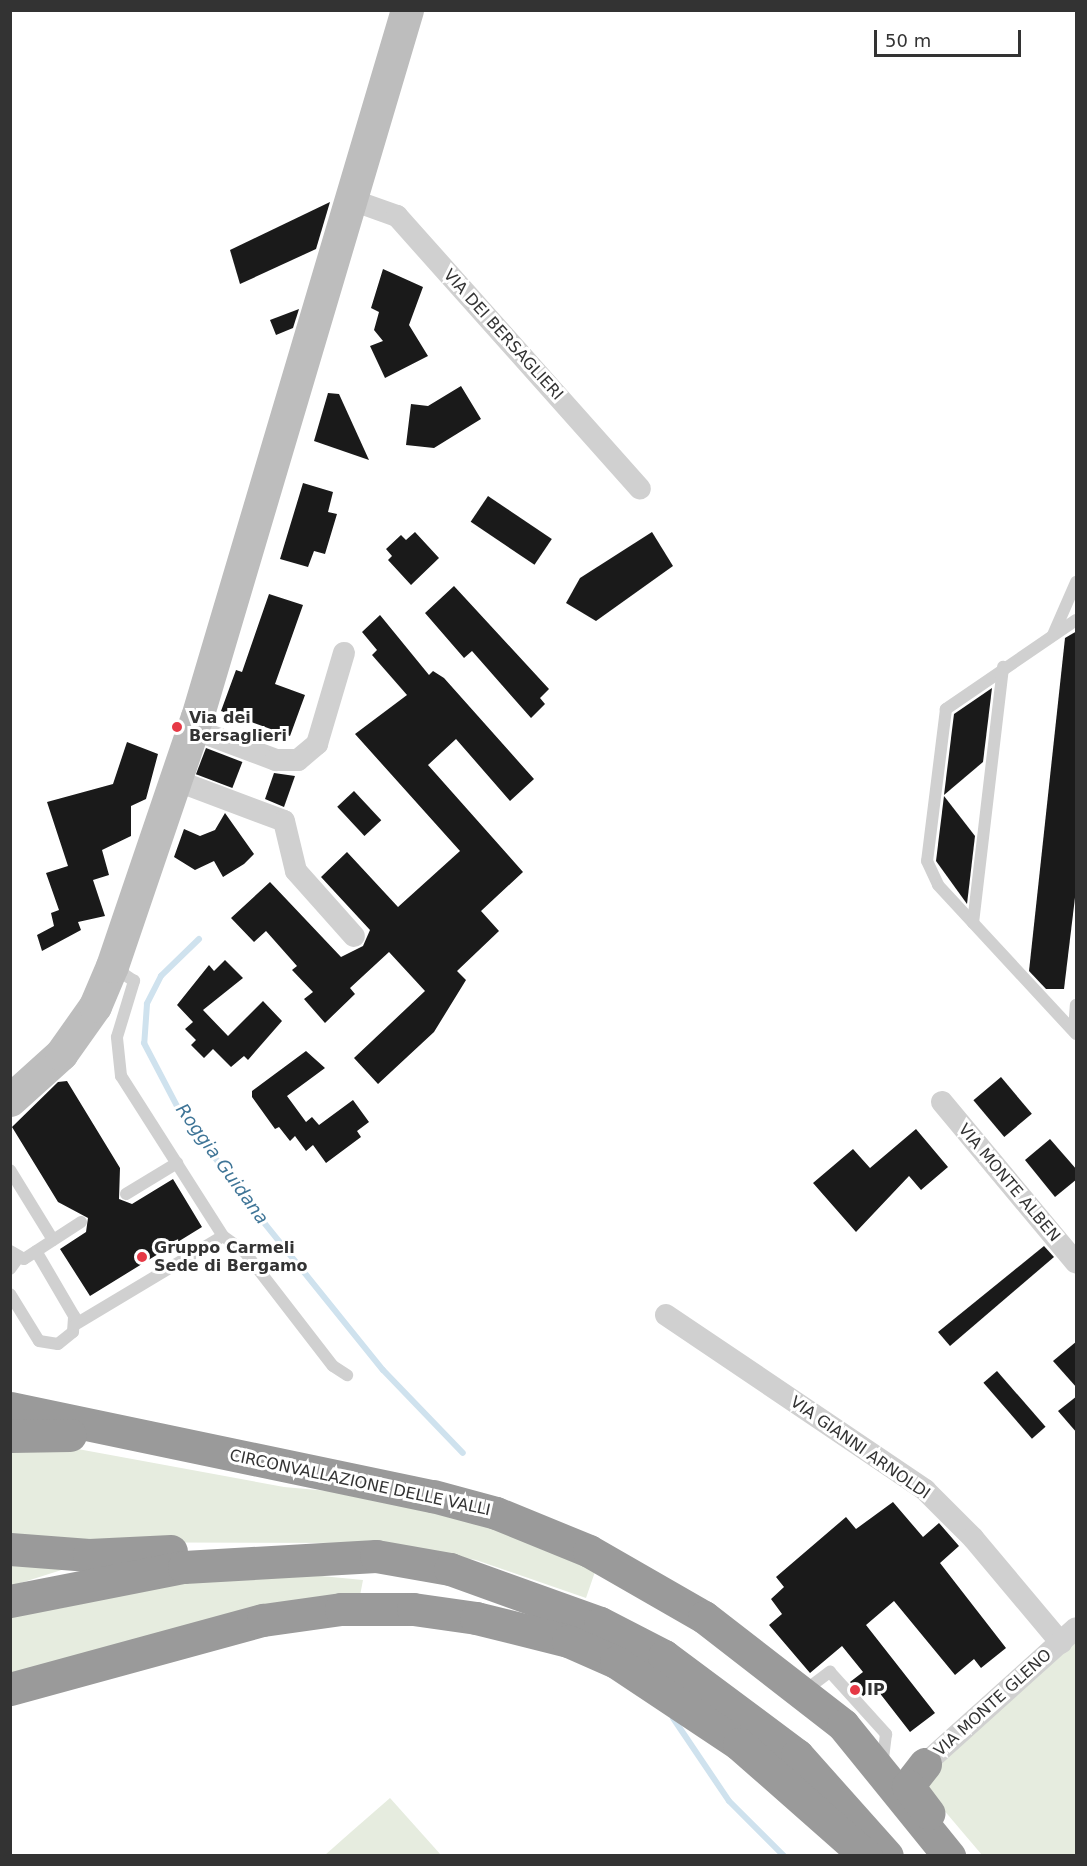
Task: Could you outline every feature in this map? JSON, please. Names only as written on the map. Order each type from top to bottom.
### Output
[{"type":"highway","name":"CIRCONVALLAZIONE DELLE VALLI","points":[[13,1415],[132,1436],[433,1496],[544,1530],[704,1617],[803,1692],[843,1725],[949,1856]]},
{"type":"highway","points":[[10,1549],[89,1555],[280,1544],[376,1556],[450,1569],[522,1593],[664,1656],[797,1755],[887,1856]]},
{"type":"highway","points":[[10,1601],[184,1567],[376,1556]]},
{"type":"highway","points":[[10,1689],[263,1620],[341,1609],[413,1609],[568,1641],[616,1662],[739,1744],[866,1856]]},
{"type":"highway","points":[[10,1709],[266,1631],[388,1619],[471,1626],[564,1649],[657,1690]]},
{"type":"highway","points":[[925,1764],[910,1779],[911,1791],[964,1856]]},
{"type":"street","points":[[10,1100],[61,1054],[95,1006],[112,966],[193,729],[407,10]]},
{"type":"street","name":"VIA DEI BERSAGLIERI","points":[[352,200],[397,216],[640,489]]},
{"type":"street","points":[[193,729],[276,760],[298,760],[317,744],[344,653]]},
{"type":"street","points":[[175,780],[284,821],[296,871],[354,936]]},
{"type":"street","name":"VIA MONTE ALBEN","points":[[942,1102],[1077,1263]]},
{"type":"street","name":"VIA GIANNI ARNOLDI","points":[[666,1315],[925,1490],[1064,1635]]},
{"type":"street","name":"VIA MONTE GLENO","points":[[925,1764],[1064,1635]]},
{"type":"lane","points":[[1053,635],[1077,582]]},
{"type":"lane","points":[[1075,1033],[938,885],[927,861],[946,709],[1003,667],[1077,620]]},
{"type":"lane","points":[[973,923],[1003,667]]},
{"type":"lane","points":[[112,966],[134,981],[117,1037],[121,1076],[224,1236],[244,1251],[333,1366],[347,1375]]},
{"type":"lane","points":[[1075,1033],[1077,1005]]},
{"type":"lane","points":[[126,1194],[177,1163]]},
{"type":"lane","points":[[10,1170],[15,1186],[53,1240]]},
{"type":"lane","points":[[10,1269],[14,1255],[36,1251],[81,1222]]},
{"type":"lane","points":[[10,1293],[39,1341],[58,1344],[76,1324],[224,1236]]},
{"type":"lane","points":[[36,1251],[76,1324]]},
{"type":"shaded area","points":[[10,1443],[56,1445],[284,1487],[406,1498],[598,1563],[586,1598],[476,1560],[376,1543],[11,1542]]},
{"type":"shaded area","points":[[11,1564],[71,1567],[11,1586]]},
{"type":"shaded area","points":[[311,1575],[363,1580],[359,1601],[11,1682],[11,1614],[62,1608],[153,1585]]},
{"type":"shaded area","points":[[1076,1642],[1076,1855],[982,1855],[920,1782]]},
{"type":"shaded area","points":[[390,1798],[441,1855],[325,1855],[351,1832]]},
{"type":"building","points":[[330,202],[316,249],[240,284],[230,250]]},
{"type":"building","points":[[383,269],[423,287],[409,325],[428,356],[385,378],[370,346],[383,341],[374,330],[379,312],[371,308]]},
{"type":"building","points":[[299,309],[293,328],[276,335],[270,320]]},
{"type":"building","points":[[461,386],[481,419],[434,448],[406,445],[411,404],[428,406]]},
{"type":"building","points":[[328,393],[339,394],[369,460],[314,441]]},
{"type":"building","points":[[303,483],[333,492],[328,512],[337,514],[325,554],[314,551],[308,567],[280,559]]},
{"type":"building","points":[[488,496],[552,539],[535,565],[471,522]]},
{"type":"building","points":[[415,532],[439,558],[411,585],[388,560],[392,556],[386,549],[401,535],[406,540]]},
{"type":"building","points":[[652,532],[673,566],[596,621],[566,603],[580,578]]},
{"type":"building","points":[[454,586],[549,689],[540,698],[545,704],[531,718],[472,651],[464,658],[425,613]]},
{"type":"building","points":[[269,594],[303,605],[275,684],[305,695],[290,736],[221,711],[236,670],[242,672]]},
{"type":"building","points":[[380,615],[429,675],[433,671],[444,678],[534,779],[510,801],[456,739],[428,765],[523,872],[481,911],[499,931],[457,971],[466,980],[434,1032],[378,1084],[354,1058],[425,991],[389,952],[350,988],[355,994],[325,1023],[304,999],[313,992],[292,970],[297,966],[266,931],[254,942],[231,918],[270,882],[341,957],[363,946],[370,930],[321,877],[347,852],[398,907],[460,851],[355,734],[407,695],[372,655],[377,650],[362,632]]},
{"type":"building","points":[[1077,631],[1077,881],[1064,989],[1046,989],[1029,971],[1065,638]]},
{"type":"building","points":[[992,688],[983,762],[944,795],[954,714]]},
{"type":"building","points":[[127,742],[158,754],[146,799],[131,806],[131,836],[102,850],[109,875],[93,880],[105,916],[78,922],[81,930],[42,951],[37,935],[54,926],[51,913],[59,910],[46,873],[68,866],[47,802],[113,784]]},
{"type":"building","points":[[206,748],[242,762],[232,788],[196,774]]},
{"type":"building","points":[[274,773],[295,776],[284,807],[265,799]]},
{"type":"building","points":[[354,791],[381,820],[364,836],[337,807]]},
{"type":"building","points":[[944,796],[975,836],[967,904],[936,861]]},
{"type":"building","points":[[225,813],[254,854],[244,864],[223,877],[214,861],[195,870],[174,857],[184,829],[200,836],[215,830]]},
{"type":"building","points":[[225,960],[243,978],[203,1010],[228,1036],[263,1001],[282,1021],[248,1060],[244,1056],[231,1067],[213,1049],[204,1058],[191,1045],[196,1040],[185,1029],[193,1022],[177,1005],[209,965],[214,971]]},
{"type":"building","points":[[306,1051],[325,1068],[287,1096],[306,1122],[312,1117],[319,1125],[353,1100],[369,1122],[357,1131],[361,1137],[326,1163],[313,1145],[306,1151],[295,1136],[290,1141],[279,1127],[275,1129],[252,1097],[252,1091]]},
{"type":"building","points":[[1001,1077],[1032,1114],[1004,1137],[973,1100]]},
{"type":"building","points":[[67,1081],[120,1168],[119,1199],[132,1204],[173,1179],[202,1227],[90,1296],[60,1249],[86,1232],[88,1218],[58,1202],[12,1127],[58,1082]]},
{"type":"building","points":[[916,1129],[948,1167],[921,1190],[909,1176],[856,1232],[813,1183],[853,1149],[870,1168]]},
{"type":"building","points":[[1050,1139],[1077,1170],[1077,1179],[1055,1197],[1025,1160]]},
{"type":"building","points":[[1044,1246],[1054,1257],[950,1346],[938,1332]]},
{"type":"building","points":[[1077,1341],[1077,1388],[1053,1361]]},
{"type":"building","points":[[997,1371],[1046,1427],[1032,1439],[983,1383]]},
{"type":"building","points":[[1077,1396],[1077,1433],[1058,1411]]},
{"type":"building","points":[[893,1502],[923,1537],[939,1523],[959,1546],[940,1563],[1006,1648],[981,1668],[974,1659],[955,1675],[894,1601],[866,1625],[935,1713],[910,1732],[875,1687],[863,1696],[850,1682],[863,1672],[842,1646],[810,1673],[769,1625],[782,1614],[771,1599],[784,1587],[776,1577],[846,1517],[856,1529]]},
{"type":"waterway","name":"Roggia Guidana","points":[[199,939],[161,976],[147,1004],[144,1043],[177,1106],[249,1204],[383,1370],[463,1453]]},
{"type":"waterway","name":"Roggia Guidana","points":[[673,1718],[729,1801],[784,1856]]},
{"type":"place","name":"Via dei Bersaglieri","points":[[177,727]]},
{"type":"place","name":"Gruppo Carmeli Sede di Bergamo","points":[[142,1257]]},
{"type":"place","name":"IP","points":[[855,1690]]}]
